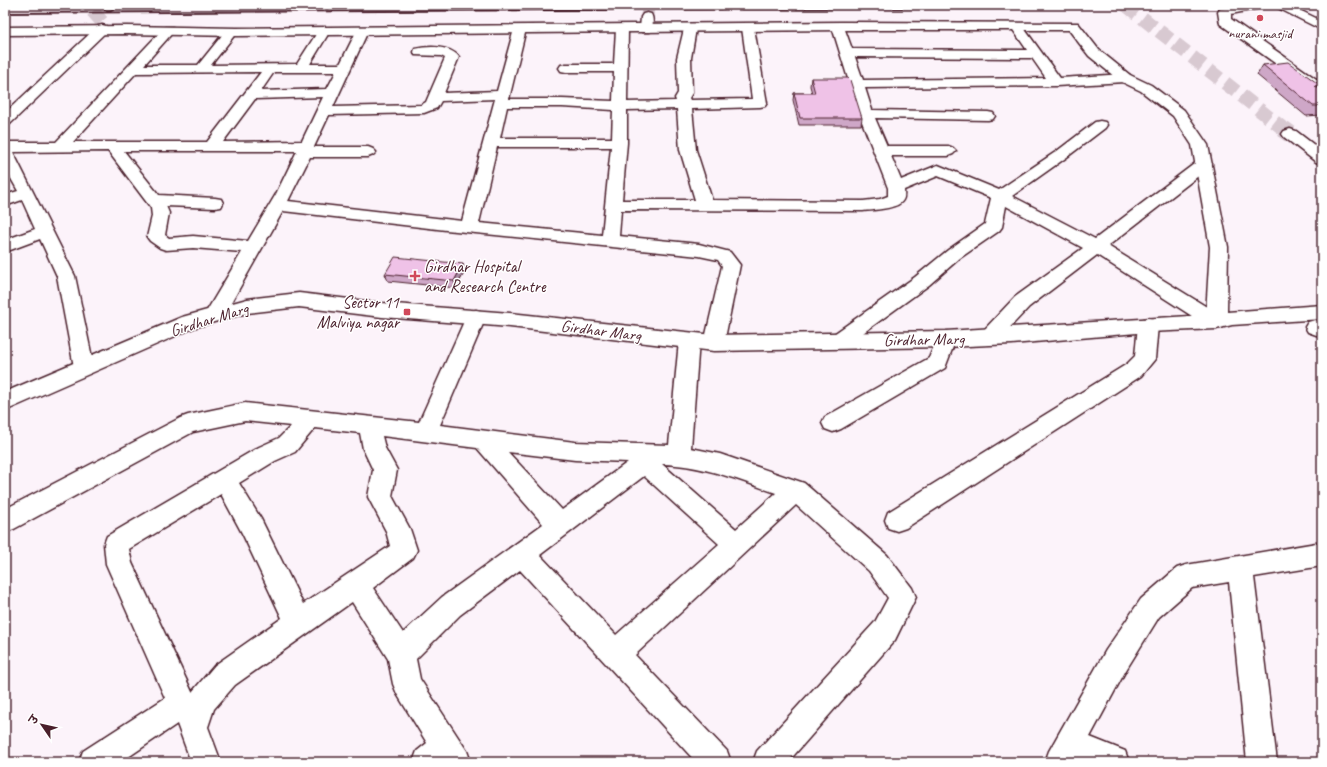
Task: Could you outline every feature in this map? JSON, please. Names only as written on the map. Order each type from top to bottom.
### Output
[{"type":"street","points":[[1257,5],[1224,12],[1225,21],[1322,90]]},
{"type":"street","points":[[1280,5],[1322,26]]},
{"type":"street","points":[[5,26],[94,25],[163,30],[232,32],[622,29],[646,23],[690,29],[1073,26],[1094,52],[1125,78],[1146,88],[1180,113],[1200,145],[1219,247],[1219,279],[1216,322],[1096,247],[1000,196],[938,170],[896,188]]},
{"type":"street","points":[[5,30],[94,25]]},
{"type":"street","points":[[5,122],[25,103],[94,25]]},
{"type":"street","points":[[614,205],[863,206],[883,204],[896,199],[896,188],[866,114],[858,84],[838,27]]},
{"type":"street","points":[[1017,27],[1056,82]]},
{"type":"street","points":[[436,97],[503,99],[620,106],[760,104],[748,28]]},
{"type":"street","points":[[610,241],[619,143],[622,29]]},
{"type":"street","points":[[690,29],[684,58],[685,93],[682,98],[688,150],[705,206]]},
{"type":"street","points":[[61,146],[132,69],[163,30]]},
{"type":"street","points":[[469,227],[520,30]]},
{"type":"street","points":[[301,68],[324,31]]},
{"type":"street","points":[[215,314],[278,205],[362,31]]},
{"type":"street","points":[[201,69],[232,32]]},
{"type":"street","points":[[324,111],[424,109],[432,105],[452,57],[449,53],[420,52]]},
{"type":"street","points":[[846,53],[1037,54]]},
{"type":"street","points":[[132,69],[345,68]]},
{"type":"street","points":[[566,68],[621,68]]},
{"type":"street","points":[[212,146],[270,69]]},
{"type":"street","points":[[858,84],[1056,82],[1125,78]]},
{"type":"street","points":[[250,95],[332,93]]},
{"type":"street","points":[[5,103],[25,103]]},
{"type":"street","points":[[866,114],[988,116]]},
{"type":"street","points":[[838,341],[922,281],[954,254],[993,227],[1000,196],[1100,126]]},
{"type":"street","points":[[1322,142],[1296,131],[1322,159]]},
{"type":"street","points":[[492,142],[619,143]]},
{"type":"street","points":[[84,367],[66,276],[27,193],[6,153],[61,146],[212,146],[368,152]]},
{"type":"street","points":[[112,146],[155,200],[161,212],[156,237],[166,244],[192,242],[254,247]]},
{"type":"street","points":[[881,151],[948,151]]},
{"type":"street","points":[[990,336],[1022,302],[1096,247],[1170,188],[1204,164]]},
{"type":"street","points":[[5,201],[27,193]]},
{"type":"street","points":[[155,200],[215,202]]},
{"type":"street","points":[[278,205],[469,227],[699,250],[724,256],[731,266],[714,344]]},
{"type":"street","points":[[5,246],[45,231]]},
{"type":"street","name":"Girdhar Marg","points":[[5,402],[190,322],[247,306],[299,300],[382,310],[476,317],[714,344],[946,339],[1148,325],[1216,322],[1238,326],[1320,319]]},
{"type":"street","points":[[426,432],[476,317]]},
{"type":"street","points":[[897,520],[1134,370],[1145,359],[1148,325]]},
{"type":"street","points":[[833,423],[938,363],[946,339]]},
{"type":"street","points":[[401,654],[451,606],[560,526],[660,457],[688,340]]},
{"type":"street","points":[[5,521],[188,424],[245,412],[426,432],[575,451],[660,457],[720,464],[796,490],[878,563],[903,597],[885,631],[768,762]]},
{"type":"street","points":[[206,762],[188,716],[119,564],[116,544],[267,454],[287,445],[310,419]]},
{"type":"street","points":[[94,762],[188,716],[225,675],[298,623],[388,563],[404,550],[398,529],[380,497],[385,470],[374,449],[369,426]]},
{"type":"street","points":[[483,439],[560,526]]},
{"type":"street","points":[[660,457],[736,544]]},
{"type":"street","points":[[225,480],[252,527],[298,623]]},
{"type":"street","points":[[616,654],[796,490]]},
{"type":"street","points":[[522,554],[716,762]]},
{"type":"street","points":[[1114,762],[1065,753],[1116,660],[1150,608],[1186,577],[1322,554]]},
{"type":"street","points":[[1240,568],[1262,762]]},
{"type":"street","points":[[356,585],[401,654],[407,684],[443,757]]},
{"type":"building","points":[[1288,62],[1320,85],[1315,86],[1322,91],[1322,106],[1313,106],[1263,65]]},
{"type":"building","points":[[811,78],[848,78],[850,80],[862,118],[800,118],[794,93],[815,93]]},
{"type":"building","points":[[395,257],[463,264],[454,281],[385,274]]},
{"type":"tunnel","points":[[647,17],[648,5]]},
{"type":"tunnel","points":[[1126,5],[1285,130]]},
{"type":"tunnel","points":[[92,21],[109,6]]},
{"type":"tunnel","points":[[1283,129],[1290,134]]},
{"type":"railway","points":[[5,13],[908,8],[1018,5]]},
{"type":"place","name":"nurani masjid","points":[[1260,18]]},
{"type":"place","name":"Girdhar Hospital and Research Centre","points":[[415,276]]},
{"type":"place","name":"Sector 11 Malviya nagar","points":[[407,312]]}]
